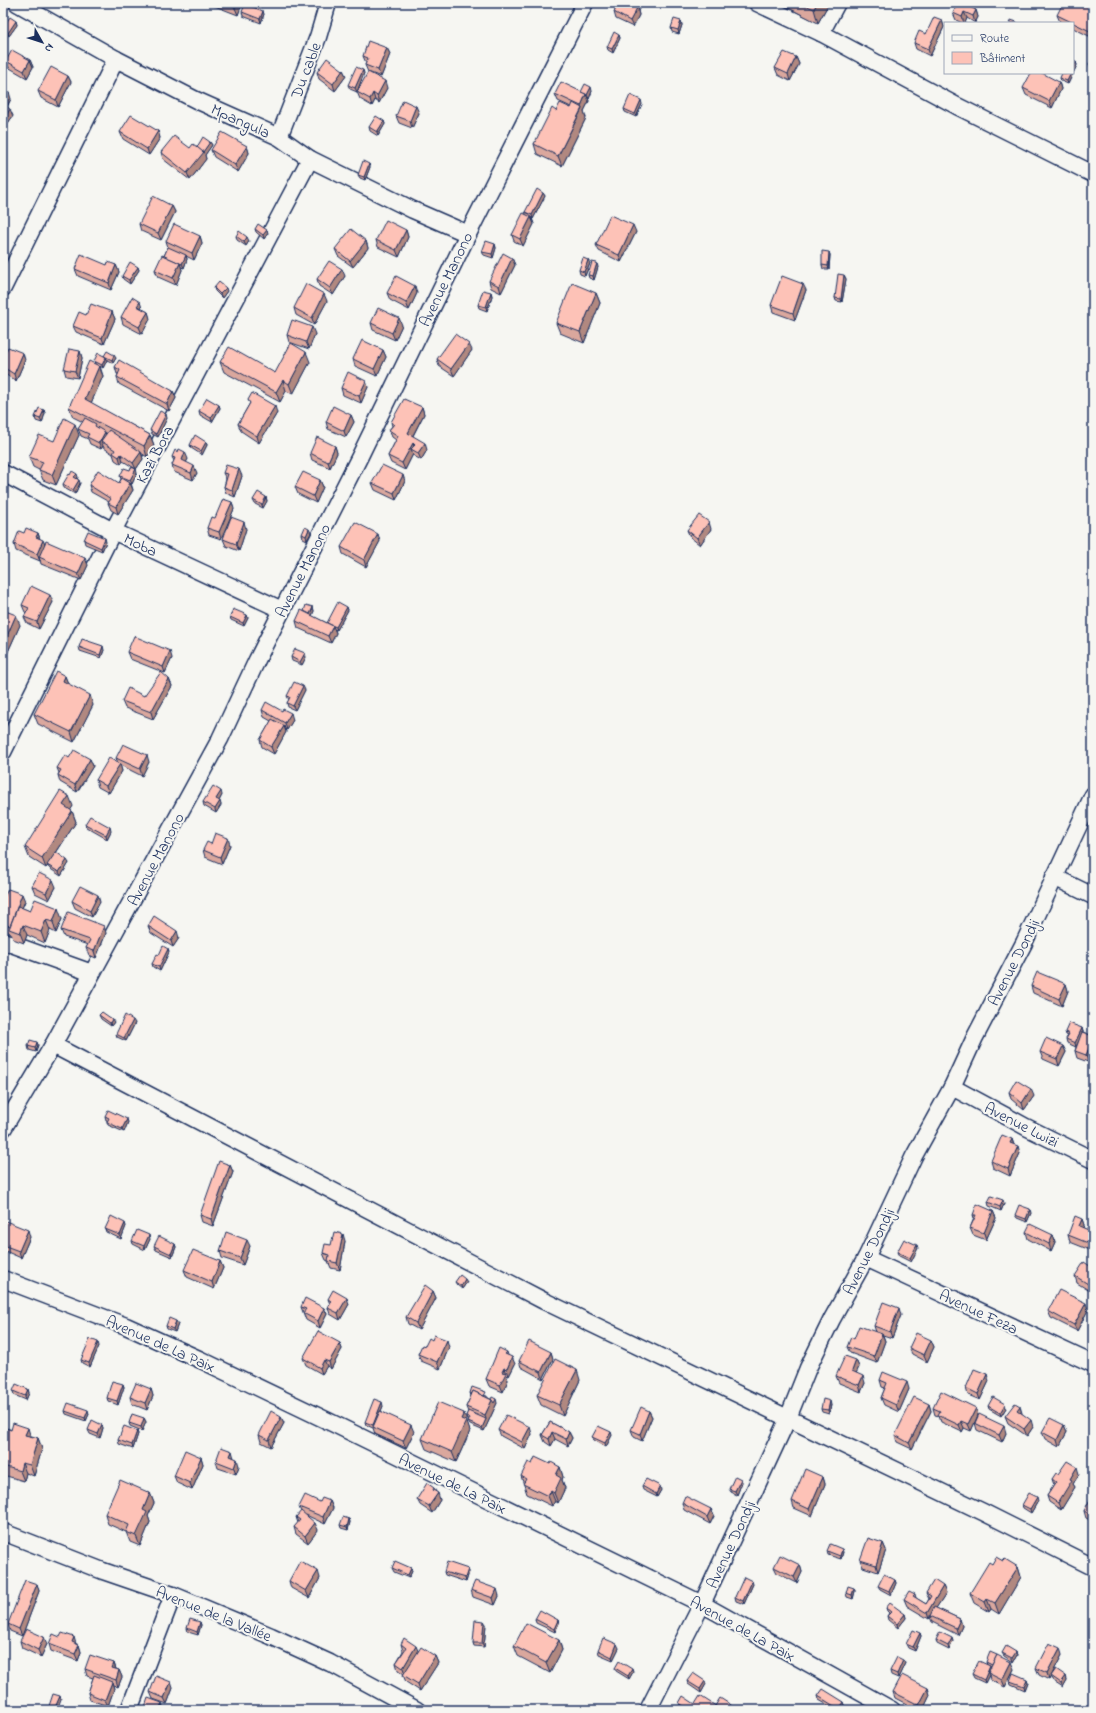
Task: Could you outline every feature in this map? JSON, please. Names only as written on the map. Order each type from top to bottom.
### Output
[{"type":"street","name":"Mpangula","points":[[17,3],[116,59],[196,100],[279,137],[310,159],[413,210],[468,234]]},
{"type":"street","name":"Du cable","points":[[279,137],[318,37],[328,3]]},
{"type":"street","name":"Avenue Manono","points":[[3,1129],[53,1045],[220,739],[257,660],[468,234],[585,3]]},
{"type":"street","points":[[757,3],[821,33],[957,106],[1093,174]]},
{"type":"street","points":[[821,33],[837,3]]},
{"type":"street","points":[[3,288],[116,59]]},
{"type":"street","name":"Kazi Bora","points":[[3,752],[113,531],[310,159]]},
{"type":"street","name":"Moba","points":[[3,473],[113,531],[282,610]]},
{"type":"street","name":"Avenue Dondji","points":[[648,1710],[702,1604],[788,1418],[808,1368],[832,1319],[866,1258],[914,1156],[952,1087],[974,1037],[1024,943],[1093,794]]},
{"type":"street","points":[[1054,877],[1093,896]]},
{"type":"street","points":[[3,941],[92,973]]},
{"type":"street","points":[[53,1045],[544,1301],[983,1512],[1093,1567]]},
{"type":"street","name":"Avenue Lwizi","points":[[952,1087],[1026,1127],[1093,1160]]},
{"type":"street","name":"Avenue Feza","points":[[866,1258],[1093,1364]]},
{"type":"street","name":"Avenue de La Paix","points":[[3,1279],[126,1326],[201,1360],[702,1604],[892,1710]]},
{"type":"street","name":"Avenue de la Vallée","points":[[3,1532],[103,1571],[173,1595],[270,1636],[330,1663],[417,1710]]},
{"type":"street","points":[[129,1710],[173,1595]]},
{"type":"building","points":[[223,3],[237,3],[235,8]]},
{"type":"building","points":[[619,3],[627,3],[637,8],[630,21],[614,12]]},
{"type":"building","points":[[801,3],[817,3],[814,9]]},
{"type":"building","points":[[958,3],[968,3],[966,5],[976,10],[973,16],[964,12],[962,17],[953,13]]},
{"type":"building","points":[[1063,3],[1084,3],[1093,7],[1093,31],[1092,32],[1057,15]]},
{"type":"building","points":[[245,4],[263,11],[260,19],[242,12]]},
{"type":"building","points":[[10,17],[16,21],[8,33],[3,29],[3,27]]},
{"type":"building","points":[[934,17],[942,20],[928,49],[914,43],[919,31],[926,34]]},
{"type":"building","points":[[674,19],[681,21],[678,30],[671,28]]},
{"type":"building","points":[[614,32],[619,35],[612,49],[607,47]]},
{"type":"building","points":[[368,41],[387,48],[378,70],[365,65],[368,58],[363,56]]},
{"type":"building","points":[[12,50],[30,60],[24,71],[6,61]]},
{"type":"building","points":[[784,52],[796,57],[788,74],[775,68]]},
{"type":"building","points":[[327,58],[343,70],[333,84],[317,72]]},
{"type":"building","points":[[1093,58],[1093,66],[1089,64]]},
{"type":"building","points":[[51,67],[68,76],[56,100],[38,91]]},
{"type":"building","points":[[356,67],[363,70],[355,88],[348,85]]},
{"type":"building","points":[[368,72],[385,81],[377,96],[373,93],[370,99],[357,92]]},
{"type":"building","points":[[1030,74],[1044,74],[1059,82],[1049,101],[1023,88]]},
{"type":"building","points":[[1062,74],[1070,74],[1067,81],[1060,78]]},
{"type":"building","points":[[561,82],[586,94],[581,106],[555,94]]},
{"type":"building","points":[[585,84],[591,87],[587,95],[581,92]]},
{"type":"building","points":[[3,88],[9,92],[3,102]]},
{"type":"building","points":[[630,95],[641,100],[635,114],[624,109]]},
{"type":"building","points":[[403,100],[416,106],[410,121],[396,116]]},
{"type":"building","points":[[560,103],[571,108],[573,103],[582,108],[558,156],[534,144],[552,108],[556,111]]},
{"type":"building","points":[[3,104],[10,109],[3,120]]},
{"type":"building","points":[[131,115],[158,131],[147,149],[120,132]]},
{"type":"building","points":[[376,116],[384,121],[377,132],[369,127]]},
{"type":"building","points":[[222,132],[247,146],[235,165],[211,150]]},
{"type":"building","points":[[174,136],[190,148],[193,144],[204,152],[187,173],[161,152]]},
{"type":"building","points":[[203,137],[210,142],[203,152],[197,147]]},
{"type":"building","points":[[363,161],[369,164],[364,177],[358,175]]},
{"type":"building","points":[[537,189],[543,193],[532,215],[525,212]]},
{"type":"building","points":[[153,196],[172,206],[158,233],[139,224]]},
{"type":"building","points":[[523,213],[531,217],[520,239],[512,235]]},
{"type":"building","points":[[610,215],[633,225],[619,255],[596,245]]},
{"type":"building","points":[[386,220],[406,230],[396,250],[376,240]]},
{"type":"building","points":[[174,224],[200,236],[192,253],[166,241]]},
{"type":"building","points":[[258,224],[267,230],[263,235],[255,229]]},
{"type":"building","points":[[351,229],[366,241],[350,261],[335,249]]},
{"type":"building","points":[[239,231],[247,237],[244,242],[236,236]]},
{"type":"building","points":[[486,241],[495,244],[492,254],[482,252]]},
{"type":"building","points":[[168,247],[186,255],[182,264],[164,256]]},
{"type":"building","points":[[822,251],[829,252],[828,266],[822,265]]},
{"type":"building","points":[[503,253],[512,258],[499,286],[489,281]]},
{"type":"building","points":[[81,254],[107,265],[108,262],[116,265],[109,283],[75,269]]},
{"type":"building","points":[[162,255],[180,263],[173,278],[155,270]]},
{"type":"building","points":[[583,258],[588,260],[584,272],[579,270]]},
{"type":"building","points":[[329,261],[342,269],[330,288],[317,279]]},
{"type":"building","points":[[130,262],[138,267],[129,280],[122,276]]},
{"type":"building","points":[[592,262],[597,263],[593,276],[588,275]]},
{"type":"building","points":[[838,274],[844,275],[841,299],[835,298]]},
{"type":"building","points":[[396,276],[415,286],[406,303],[387,293]]},
{"type":"building","points":[[782,276],[803,284],[793,313],[771,305]]},
{"type":"building","points":[[219,282],[226,288],[220,294],[214,288]]},
{"type":"building","points":[[572,283],[596,293],[580,332],[556,323]]},
{"type":"building","points":[[306,284],[324,294],[312,318],[294,308]]},
{"type":"building","points":[[483,290],[491,292],[486,307],[478,305]]},
{"type":"building","points":[[132,297],[140,302],[137,306],[148,312],[139,327],[121,317]]},
{"type":"building","points":[[91,304],[112,312],[102,338],[73,326],[79,312],[86,315]]},
{"type":"building","points":[[378,308],[399,318],[392,333],[371,323]]},
{"type":"building","points":[[292,320],[312,327],[306,342],[287,335]]},
{"type":"building","points":[[455,334],[469,344],[451,369],[437,359]]},
{"type":"building","points":[[362,340],[383,350],[374,369],[353,359]]},
{"type":"building","points":[[291,343],[306,352],[289,384],[283,380],[276,392],[220,362],[229,347],[275,373]]},
{"type":"building","points":[[8,347],[23,353],[14,374],[3,367],[3,356]]},
{"type":"building","points":[[69,349],[80,351],[75,371],[64,369]]},
{"type":"building","points":[[107,351],[114,355],[112,360],[104,356]]},
{"type":"building","points":[[98,353],[106,357],[102,365],[94,361]]},
{"type":"building","points":[[119,360],[173,391],[167,404],[117,377],[120,370],[115,367]]},
{"type":"building","points":[[89,361],[99,366],[85,399],[150,435],[144,446],[69,407]]},
{"type":"building","points":[[348,372],[366,381],[359,396],[341,388]]},
{"type":"building","points":[[252,393],[275,406],[257,436],[238,424],[250,403],[248,400]]},
{"type":"building","points":[[207,398],[219,405],[211,418],[199,411]]},
{"type":"building","points":[[404,399],[422,407],[408,433],[425,443],[418,453],[411,449],[415,445],[413,443],[402,463],[388,456],[398,436],[389,430],[394,424],[391,422]]},
{"type":"building","points":[[333,406],[351,415],[344,431],[326,422]]},
{"type":"building","points":[[39,408],[44,410],[40,419],[35,417]]},
{"type":"building","points":[[160,411],[166,414],[156,434],[150,430]]},
{"type":"building","points":[[64,418],[75,424],[52,475],[39,470],[43,462],[29,457],[39,435],[54,441]]},
{"type":"building","points":[[85,418],[96,424],[95,426],[105,432],[99,443],[87,437],[89,434],[78,429]]},
{"type":"building","points":[[109,430],[141,452],[133,463],[121,454],[119,457],[113,453],[115,450],[101,441]]},
{"type":"building","points":[[195,435],[206,442],[201,451],[190,445]]},
{"type":"building","points":[[317,437],[335,446],[328,462],[310,453]]},
{"type":"building","points":[[179,449],[185,452],[182,460],[194,466],[191,473],[172,465],[175,458],[172,457],[175,450],[178,452]]},
{"type":"building","points":[[226,465],[239,469],[232,490],[224,487],[228,474],[223,473]]},
{"type":"building","points":[[382,465],[403,475],[394,493],[372,483]]},
{"type":"building","points":[[131,467],[136,469],[130,480],[120,476],[124,468],[130,470]]},
{"type":"building","points":[[98,470],[119,483],[122,478],[130,483],[116,507],[108,503],[111,499],[89,485]]},
{"type":"building","points":[[72,471],[77,474],[74,477],[79,480],[73,490],[63,484]]},
{"type":"building","points":[[303,472],[320,480],[313,496],[295,487]]},
{"type":"building","points":[[258,492],[266,497],[262,505],[253,500]]},
{"type":"building","points":[[223,499],[232,502],[219,532],[207,528],[211,517],[215,518]]},
{"type":"building","points":[[699,515],[709,522],[697,538],[687,530]]},
{"type":"building","points":[[231,517],[244,522],[236,544],[223,539]]},
{"type":"building","points":[[355,522],[378,534],[364,560],[341,547]]},
{"type":"building","points":[[305,527],[309,529],[306,536],[302,534]]},
{"type":"building","points":[[26,528],[38,533],[36,537],[43,540],[37,554],[14,544],[19,531],[24,533]]},
{"type":"building","points":[[88,531],[105,538],[101,548],[84,540]]},
{"type":"building","points":[[46,541],[85,558],[78,574],[39,557]]},
{"type":"building","points":[[31,586],[50,595],[37,622],[24,617],[29,608],[22,605]]},
{"type":"building","points":[[338,602],[347,607],[336,627],[327,623]]},
{"type":"building","points":[[306,605],[313,607],[310,614],[304,611]]},
{"type":"building","points":[[233,609],[247,615],[243,623],[230,617]]},
{"type":"building","points":[[3,610],[16,615],[3,645]]},
{"type":"building","points":[[301,610],[333,626],[328,636],[296,621]]},
{"type":"building","points":[[134,636],[170,651],[163,667],[127,652]]},
{"type":"building","points":[[82,639],[103,646],[100,655],[79,647]]},
{"type":"building","points":[[295,649],[305,653],[300,662],[291,657]]},
{"type":"building","points":[[56,671],[65,676],[63,681],[90,695],[71,732],[34,714]]},
{"type":"building","points":[[161,672],[169,679],[151,712],[122,701],[128,688],[144,696]]},
{"type":"building","points":[[294,682],[303,686],[293,706],[287,703],[290,697],[287,696]]},
{"type":"building","points":[[266,702],[282,711],[283,709],[291,713],[285,723],[262,710]]},
{"type":"building","points":[[272,719],[284,726],[271,747],[260,740]]},
{"type":"building","points":[[123,744],[147,755],[140,769],[116,758]]},
{"type":"building","points":[[74,750],[90,759],[75,785],[58,775],[61,770],[57,768],[65,755],[69,758]]},
{"type":"building","points":[[109,758],[120,764],[106,786],[96,780]]},
{"type":"building","points":[[213,786],[221,791],[216,799],[220,801],[215,809],[203,802]]},
{"type":"building","points":[[60,791],[69,796],[63,805],[72,811],[42,858],[25,847]]},
{"type":"building","points":[[90,816],[110,827],[106,835],[85,824]]},
{"type":"building","points":[[215,833],[228,838],[220,857],[203,850],[207,842],[211,844]]},
{"type":"building","points":[[56,852],[67,860],[59,872],[47,865]]},
{"type":"building","points":[[39,873],[53,880],[46,893],[32,886]]},
{"type":"building","points":[[80,886],[98,895],[90,911],[72,901]]},
{"type":"building","points":[[8,889],[22,894],[10,926],[3,924],[3,900]]},
{"type":"building","points":[[35,899],[58,908],[53,922],[46,920],[41,932],[23,925],[20,933],[9,929],[18,906],[30,911]]},
{"type":"building","points":[[68,912],[104,926],[94,951],[86,948],[90,940],[61,930]]},
{"type":"building","points":[[154,916],[177,931],[171,941],[148,926]]},
{"type":"building","points":[[163,946],[168,949],[159,967],[152,964],[157,954],[159,955]]},
{"type":"building","points":[[1037,972],[1066,984],[1059,999],[1031,986]]},
{"type":"building","points":[[102,1012],[112,1019],[110,1023],[99,1015]]},
{"type":"building","points":[[125,1015],[133,1020],[124,1038],[116,1034]]},
{"type":"building","points":[[1069,1023],[1082,1028],[1075,1043],[1066,1039],[1069,1034],[1065,1032]]},
{"type":"building","points":[[1082,1032],[1093,1036],[1086,1055],[1075,1051]]},
{"type":"building","points":[[1046,1038],[1063,1046],[1057,1059],[1040,1052]]},
{"type":"building","points":[[30,1040],[37,1042],[35,1048],[28,1046]]},
{"type":"building","points":[[1016,1080],[1031,1089],[1022,1103],[1009,1092]]},
{"type":"building","points":[[108,1110],[127,1119],[122,1129],[107,1122],[109,1118],[105,1116]]},
{"type":"building","points":[[1002,1135],[1012,1139],[1010,1143],[1018,1146],[1008,1169],[991,1161]]},
{"type":"building","points":[[219,1161],[230,1165],[211,1219],[200,1215]]},
{"type":"building","points":[[991,1196],[1003,1200],[1000,1207],[988,1202]]},
{"type":"building","points":[[977,1204],[993,1211],[984,1233],[970,1228],[976,1215],[973,1215]]},
{"type":"building","points":[[1019,1205],[1030,1209],[1026,1219],[1015,1215]]},
{"type":"building","points":[[111,1216],[125,1223],[120,1235],[105,1229]]},
{"type":"building","points":[[1075,1216],[1082,1219],[1079,1226],[1093,1232],[1088,1243],[1068,1235]]},
{"type":"building","points":[[3,1220],[28,1230],[19,1251],[3,1245]]},
{"type":"building","points":[[1030,1224],[1053,1235],[1049,1244],[1026,1232]]},
{"type":"building","points":[[137,1230],[149,1235],[144,1246],[132,1241]]},
{"type":"building","points":[[226,1232],[247,1240],[240,1258],[220,1251]]},
{"type":"building","points":[[334,1232],[343,1234],[337,1263],[328,1261],[329,1255],[323,1253],[325,1244],[331,1245]]},
{"type":"building","points":[[159,1236],[175,1244],[171,1254],[154,1246]]},
{"type":"building","points":[[904,1239],[917,1245],[910,1258],[897,1252]]},
{"type":"building","points":[[193,1250],[220,1261],[212,1282],[184,1270]]},
{"type":"building","points":[[1084,1262],[1093,1268],[1093,1287],[1075,1276]]},
{"type":"building","points":[[460,1275],[465,1279],[461,1286],[455,1282]]},
{"type":"building","points":[[425,1285],[433,1291],[416,1323],[406,1317]]},
{"type":"building","points":[[333,1290],[347,1298],[338,1313],[328,1308],[331,1301],[328,1299]]},
{"type":"building","points":[[1059,1290],[1086,1303],[1074,1325],[1048,1311]]},
{"type":"building","points":[[305,1298],[324,1308],[318,1321],[303,1313],[306,1309],[301,1307]]},
{"type":"building","points":[[883,1302],[899,1308],[890,1332],[874,1326]]},
{"type":"building","points":[[169,1318],[176,1321],[173,1329],[166,1326]]},
{"type":"building","points":[[859,1326],[882,1334],[874,1356],[847,1347],[851,1337],[854,1339]]},
{"type":"building","points":[[318,1331],[340,1343],[329,1362],[324,1360],[320,1368],[303,1358]]},
{"type":"building","points":[[916,1333],[931,1340],[924,1355],[909,1348]]},
{"type":"building","points":[[434,1335],[447,1340],[437,1362],[418,1354],[422,1345],[425,1346],[429,1338],[432,1340]]},
{"type":"building","points":[[90,1339],[98,1342],[89,1363],[81,1360]]},
{"type":"building","points":[[529,1341],[551,1352],[541,1372],[519,1361]]},
{"type":"building","points":[[499,1348],[507,1352],[505,1354],[512,1357],[507,1369],[504,1368],[502,1372],[506,1373],[500,1385],[486,1379]]},
{"type":"building","points":[[845,1356],[856,1360],[852,1371],[863,1376],[859,1385],[836,1376]]},
{"type":"building","points":[[555,1359],[577,1370],[559,1405],[537,1395]]},
{"type":"building","points":[[974,1369],[987,1374],[978,1394],[966,1388]]},
{"type":"building","points":[[883,1372],[907,1382],[896,1405],[881,1398],[887,1383],[880,1380]]},
{"type":"building","points":[[112,1381],[123,1384],[117,1401],[107,1398]]},
{"type":"building","points":[[136,1383],[151,1389],[145,1403],[130,1397]]},
{"type":"building","points":[[16,1384],[28,1389],[25,1396],[13,1391]]},
{"type":"building","points":[[472,1387],[486,1392],[484,1396],[473,1391],[472,1394],[470,1393]]},
{"type":"building","points":[[473,1391],[492,1400],[485,1415],[466,1407]]},
{"type":"building","points":[[941,1391],[976,1408],[968,1424],[961,1421],[959,1425],[938,1415],[940,1411],[933,1408]]},
{"type":"building","points":[[492,1397],[496,1399],[494,1403],[491,1399]]},
{"type":"building","points":[[914,1397],[929,1404],[909,1443],[895,1435]]},
{"type":"building","points":[[993,1397],[1005,1404],[1000,1413],[988,1406]]},
{"type":"building","points":[[374,1399],[382,1402],[373,1425],[365,1422]]},
{"type":"building","points":[[823,1399],[830,1401],[828,1410],[821,1409]]},
{"type":"building","points":[[438,1402],[464,1413],[461,1419],[466,1421],[452,1452],[422,1439]]},
{"type":"building","points":[[68,1403],[88,1410],[85,1418],[65,1411]]},
{"type":"building","points":[[1015,1403],[1020,1406],[1017,1410],[1031,1420],[1024,1429],[1005,1416]]},
{"type":"building","points":[[641,1407],[649,1411],[640,1434],[631,1430]]},
{"type":"building","points":[[271,1411],[281,1417],[269,1440],[259,1435]]},
{"type":"building","points":[[380,1411],[411,1425],[403,1441],[373,1427]]},
{"type":"building","points":[[468,1411],[486,1419],[482,1428],[468,1422],[470,1418],[466,1416]]},
{"type":"building","points":[[132,1414],[144,1418],[141,1427],[129,1423]]},
{"type":"building","points":[[979,1414],[1004,1426],[999,1435],[975,1423]]},
{"type":"building","points":[[506,1415],[530,1427],[522,1442],[498,1430]]},
{"type":"building","points":[[1050,1418],[1064,1425],[1057,1440],[1042,1432]]},
{"type":"building","points":[[92,1420],[102,1425],[98,1434],[88,1430]]},
{"type":"building","points":[[550,1422],[569,1432],[566,1439],[552,1432],[549,1439],[542,1435]]},
{"type":"building","points":[[13,1423],[28,1428],[25,1435],[38,1438],[30,1465],[22,1463],[20,1471],[3,1466],[3,1427],[11,1430]]},
{"type":"building","points":[[124,1426],[137,1431],[132,1445],[118,1440]]},
{"type":"building","points":[[598,1426],[611,1432],[605,1443],[592,1437]]},
{"type":"building","points":[[221,1447],[232,1451],[230,1456],[237,1459],[234,1468],[216,1461]]},
{"type":"building","points":[[185,1450],[201,1457],[190,1483],[174,1476]]},
{"type":"building","points":[[535,1457],[550,1464],[551,1462],[560,1467],[556,1475],[561,1478],[554,1493],[551,1491],[548,1496],[523,1484],[526,1479],[521,1476],[528,1462],[532,1464]]},
{"type":"building","points":[[1067,1461],[1077,1467],[1070,1479],[1072,1480],[1058,1503],[1047,1496],[1056,1482],[1052,1479],[1056,1473],[1058,1474]]},
{"type":"building","points":[[805,1469],[823,1477],[809,1509],[792,1501]]},
{"type":"building","points":[[735,1476],[741,1479],[735,1491],[729,1489]]},
{"type":"building","points":[[646,1479],[660,1486],[656,1494],[642,1486]]},
{"type":"building","points":[[120,1480],[150,1493],[143,1510],[147,1512],[136,1536],[126,1532],[129,1525],[105,1514]]},
{"type":"building","points":[[427,1483],[438,1493],[429,1506],[417,1499]]},
{"type":"building","points":[[1029,1493],[1037,1497],[1030,1509],[1022,1505]]},
{"type":"building","points":[[1093,1494],[1093,1516],[1084,1511]]},
{"type":"building","points":[[305,1495],[320,1502],[322,1498],[330,1501],[323,1517],[299,1507]]},
{"type":"building","points":[[685,1496],[711,1509],[707,1517],[682,1503]]},
{"type":"building","points":[[301,1511],[315,1523],[305,1536],[294,1527],[300,1520],[296,1517]]},
{"type":"building","points":[[343,1517],[349,1519],[347,1527],[340,1525]]},
{"type":"building","points":[[868,1538],[883,1543],[876,1565],[860,1560]]},
{"type":"building","points":[[830,1544],[842,1549],[840,1556],[827,1551]]},
{"type":"building","points":[[780,1555],[800,1565],[794,1577],[774,1567]]},
{"type":"building","points":[[996,1557],[1003,1561],[1005,1559],[1018,1567],[995,1603],[987,1599],[985,1602],[970,1593],[989,1562],[992,1564]]},
{"type":"building","points":[[300,1561],[318,1571],[306,1591],[289,1581]]},
{"type":"building","points":[[395,1561],[411,1568],[408,1575],[392,1568]]},
{"type":"building","points":[[447,1562],[468,1569],[465,1578],[444,1572]]},
{"type":"building","points":[[884,1574],[895,1580],[889,1591],[878,1586]]},
{"type":"building","points":[[744,1577],[752,1581],[743,1601],[735,1597]]},
{"type":"building","points":[[25,1580],[37,1584],[19,1629],[8,1624]]},
{"type":"building","points":[[934,1580],[943,1586],[927,1613],[904,1599],[909,1591],[915,1594],[913,1596],[926,1604],[931,1596],[926,1593]]},
{"type":"building","points":[[475,1581],[497,1589],[493,1598],[471,1590]]},
{"type":"building","points":[[848,1586],[854,1588],[852,1595],[846,1593]]},
{"type":"building","points":[[890,1603],[905,1614],[897,1624],[887,1616],[891,1612],[886,1608]]},
{"type":"building","points":[[934,1607],[960,1619],[956,1628],[930,1616]]},
{"type":"building","points":[[540,1610],[558,1620],[554,1629],[535,1619]]},
{"type":"building","points":[[190,1619],[200,1622],[197,1632],[187,1628]]},
{"type":"building","points":[[475,1620],[484,1621],[482,1643],[473,1643]]},
{"type":"building","points":[[526,1623],[559,1640],[546,1663],[514,1646]]},
{"type":"building","points":[[26,1629],[44,1637],[38,1650],[20,1641]]},
{"type":"building","points":[[913,1630],[920,1633],[913,1647],[906,1644]]},
{"type":"building","points":[[940,1632],[952,1638],[948,1646],[936,1640]]},
{"type":"building","points":[[62,1633],[74,1637],[72,1642],[79,1645],[75,1654],[49,1644],[53,1634],[60,1637]]},
{"type":"building","points":[[404,1638],[416,1646],[403,1668],[396,1663],[406,1648],[401,1644]]},
{"type":"building","points":[[603,1638],[617,1644],[612,1657],[598,1650]]},
{"type":"building","points":[[1049,1643],[1060,1648],[1047,1673],[1036,1668]]},
{"type":"building","points":[[1006,1646],[1016,1652],[1012,1658],[1002,1653]]},
{"type":"building","points":[[421,1647],[435,1656],[418,1684],[403,1675]]},
{"type":"building","points":[[990,1652],[997,1655],[992,1665],[986,1662]]},
{"type":"building","points":[[90,1655],[114,1663],[112,1668],[119,1670],[116,1680],[85,1669]]},
{"type":"building","points":[[997,1655],[1011,1662],[1002,1680],[988,1673]]},
{"type":"building","points":[[897,1657],[903,1660],[897,1674],[890,1671]]},
{"type":"building","points":[[619,1661],[632,1669],[628,1676],[615,1668]]},
{"type":"building","points":[[979,1661],[990,1666],[984,1680],[972,1674]]},
{"type":"building","points":[[1056,1669],[1066,1676],[1061,1683],[1051,1676]]},
{"type":"building","points":[[693,1673],[705,1681],[700,1689],[687,1681]]},
{"type":"building","points":[[1013,1673],[1027,1679],[1024,1686],[1010,1681]]},
{"type":"building","points":[[94,1675],[112,1682],[105,1700],[88,1693]]},
{"type":"building","points":[[902,1675],[928,1688],[919,1705],[893,1692]]},
{"type":"building","points":[[156,1676],[171,1682],[164,1698],[150,1692]]},
{"type":"building","points":[[823,1689],[844,1702],[839,1709],[818,1696]]},
{"type":"building","points":[[53,1694],[60,1696],[54,1710],[51,1710],[48,1709]]},
{"type":"building","points":[[683,1696],[695,1704],[700,1696],[722,1710],[690,1710],[679,1703]]},
{"type":"building","points":[[148,1698],[162,1703],[159,1710],[144,1710]]},
{"type":"building","points":[[720,1698],[731,1705],[728,1710],[722,1710],[715,1706]]},
{"type":"building","points":[[472,1706],[480,1710],[470,1710]]}]
